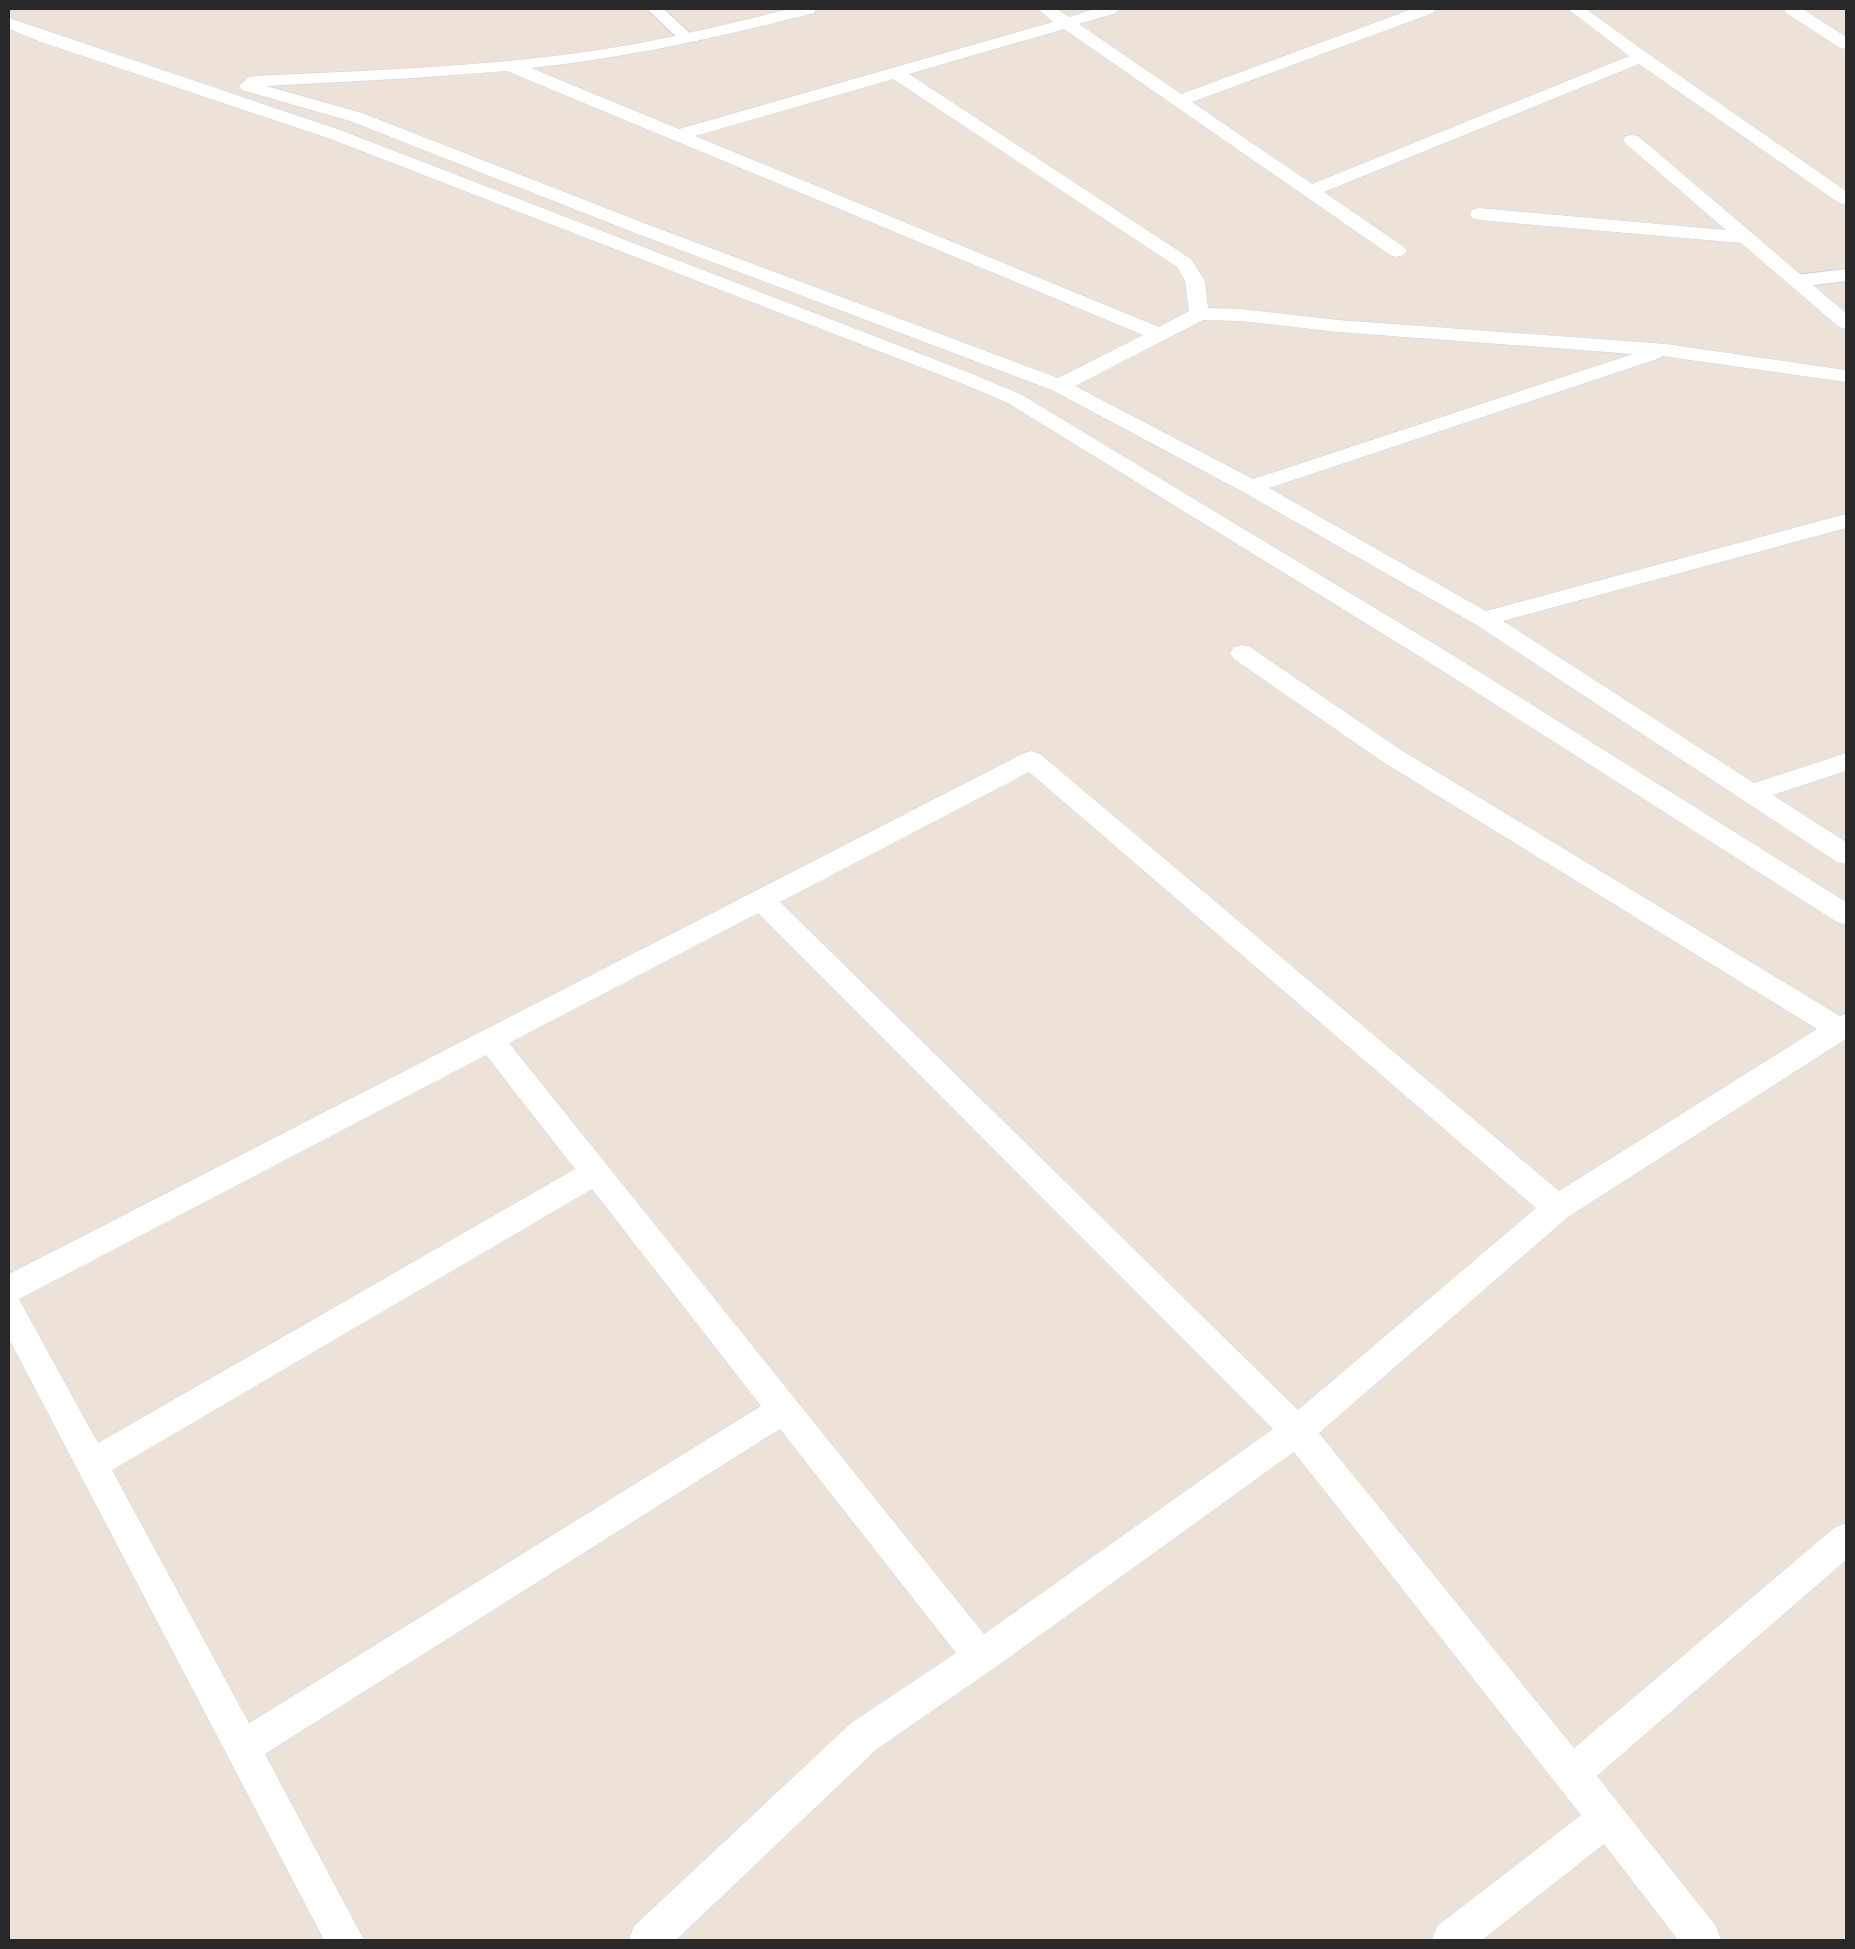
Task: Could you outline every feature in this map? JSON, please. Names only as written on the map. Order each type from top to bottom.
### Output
[{"type":"street","points":[[22,9],[122,49],[356,117],[651,232],[1059,386],[1251,487],[1483,619],[1846,855]]},
{"type":"street","points":[[212,93],[233,82],[365,76],[574,58],[688,39],[808,9]]},
{"type":"street","points":[[1046,9],[1181,100],[1397,251]]},
{"type":"street","points":[[678,135],[1110,9]]},
{"type":"street","points":[[1181,100],[1428,9]]},
{"type":"street","points":[[1576,9],[1641,57],[1846,199]]},
{"type":"street","points":[[1792,9],[1846,44]]},
{"type":"street","points":[[9,23],[334,134],[1015,399],[1443,660],[1846,915]]},
{"type":"street","points":[[1310,190],[1641,57]]},
{"type":"street","points":[[508,64],[1161,335]]},
{"type":"street","points":[[896,72],[1184,263],[1194,281],[1199,314]]},
{"type":"street","points":[[1632,140],[1846,323]]},
{"type":"street","points":[[1479,214],[1746,238]]},
{"type":"street","points":[[1059,386],[1199,314],[1241,315],[1338,326],[1666,350],[1846,376]]},
{"type":"street","points":[[1251,487],[1666,350]]},
{"type":"street","points":[[1483,619],[1846,520]]},
{"type":"street","points":[[648,1940],[864,1736],[981,1657],[1297,1431],[1557,1208],[1842,1027],[1392,756],[1242,653]]},
{"type":"street","points":[[9,1289],[1031,760],[1557,1208]]},
{"type":"street","points":[[1752,793],[1846,762]]},
{"type":"street","points":[[761,900],[1297,1431],[1572,1774],[1702,1940]]},
{"type":"street","points":[[491,1041],[981,1657]]},
{"type":"street","points":[[92,1464],[596,1172]]},
{"type":"street","points":[[9,1308],[346,1940]]},
{"type":"street","points":[[243,1747],[784,1409]]},
{"type":"street","points":[[1572,1774],[1846,1539]]},
{"type":"street","points":[[1451,1940],[1607,1818]]},
{"type":"lane","points":[[655,9],[688,39]]},
{"type":"lane","points":[[1797,281],[1846,275]]}]
